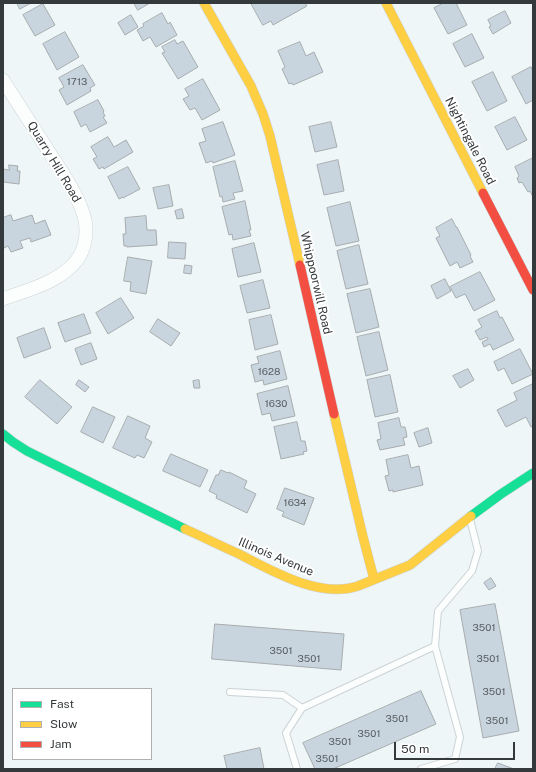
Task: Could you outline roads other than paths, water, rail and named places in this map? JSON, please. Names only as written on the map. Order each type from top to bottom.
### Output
[{"type":"street","name":"Whippoorwill Road","points":[[204,3],[251,86],[263,114],[270,136],[374,579]]},
{"type":"street","name":"Nightingale Road","points":[[386,3],[533,290]]},
{"type":"street","name":"Quarry Hill Road","points":[[3,80],[66,178],[84,217],[86,233],[83,248],[78,259],[67,271],[54,279],[3,299]]},
{"type":"street","name":"Illinois Avenue","points":[[3,434],[12,442],[42,458],[189,531],[277,572],[304,584],[343,590],[355,587],[410,565],[486,504],[533,472]]},
{"type":"lane","points":[[421,769],[455,759],[460,737],[435,646],[438,611],[472,571],[478,551],[470,518]]},
{"type":"lane","points":[[297,769],[286,733],[302,708],[435,646]]},
{"type":"lane","points":[[230,692],[283,695],[302,708]]}]
